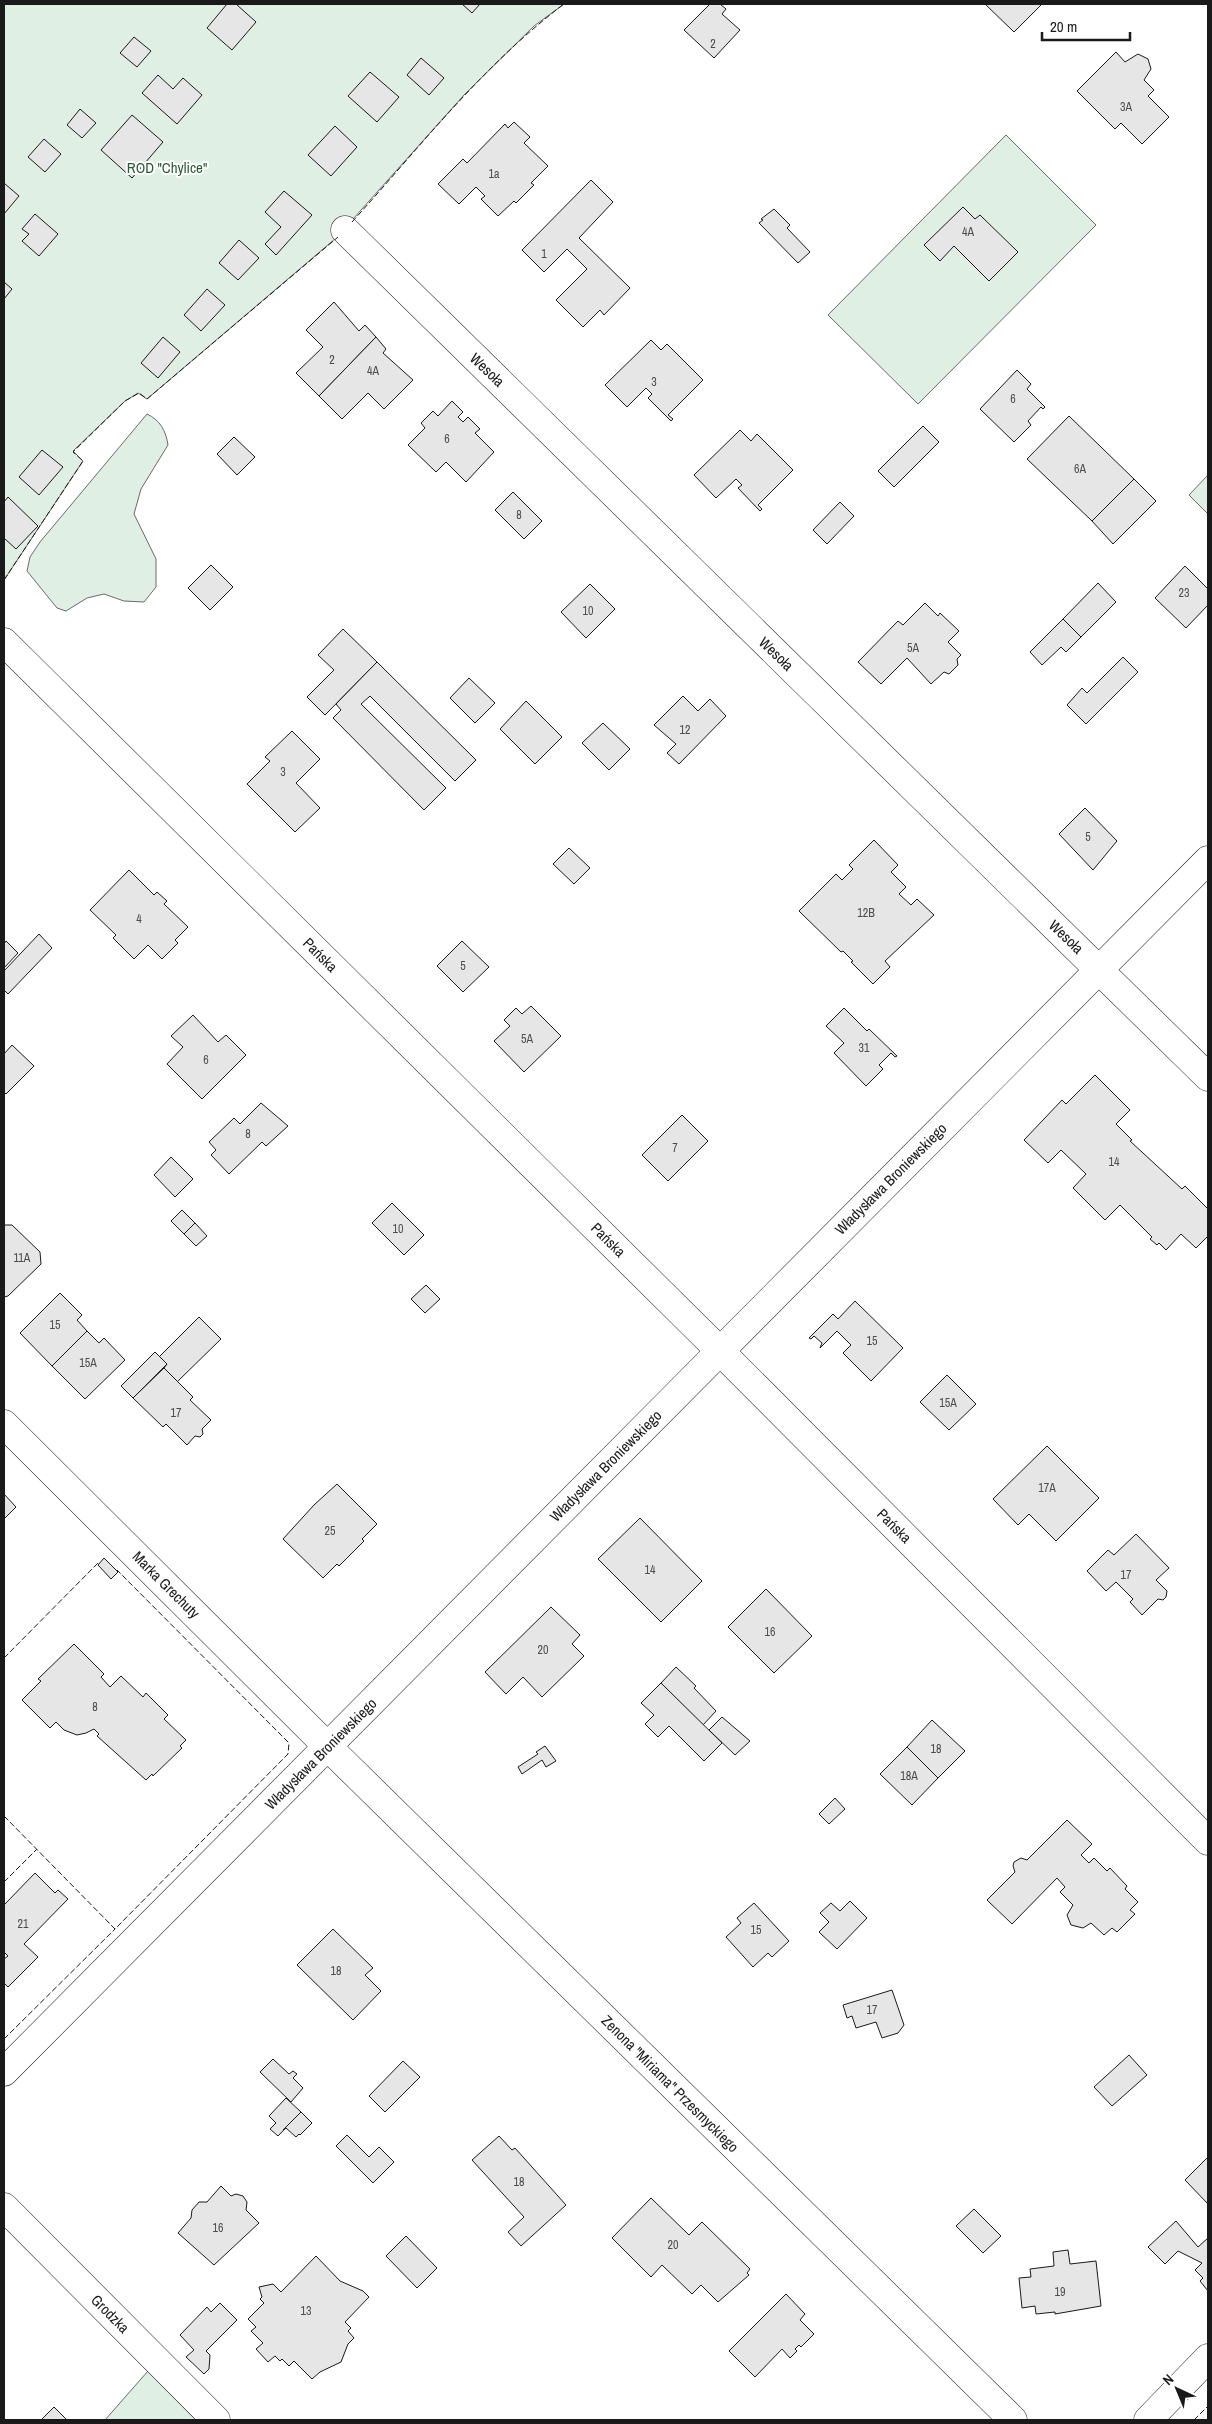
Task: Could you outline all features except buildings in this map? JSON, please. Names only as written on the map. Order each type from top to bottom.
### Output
[{"type":"street","name":"Wesoła","points":[[345,230],[1208,1077]]},
{"type":"street","name":"Pańska","points":[[4,642],[720,1351],[1208,1841]]},
{"type":"street","name":"Władysława Broniewskiego","points":[[4,2072],[1208,860]]},
{"type":"street","name":"Marka Grechuty","points":[[4,1424],[328,1747]]},
{"type":"street","name":"Zenona \"Miriama\" Przesmyckiego","points":[[328,1747],[1012,2420]]},
{"type":"street","name":"Grodzka","points":[[4,2207],[216,2420]]},
{"type":"street","points":[[1148,2420],[1208,2358]]},
{"type":"green space","name":"ROD \"Chylice\"","points":[[4,4],[564,4],[534,26],[464,95],[336,238],[147,399],[138,393],[125,401],[73,451],[83,461],[4,580]]},
{"type":"green space","points":[[1006,135],[1096,225],[918,404],[828,315]]},
{"type":"green space","points":[[147,414],[162,427],[168,445],[141,489],[134,514],[156,559],[156,587],[144,602],[124,601],[104,594],[87,598],[66,611],[57,608],[27,571],[30,557],[40,542]]},
{"type":"green space","points":[[1208,475],[1208,514],[1189,495]]},
{"type":"green space","points":[[148,2371],[196,2420],[105,2420]]},
{"type":"fence","points":[[352,222],[479,80],[534,28],[564,4]]},
{"type":"fence","points":[[4,580],[83,461],[73,452],[125,401],[139,393],[147,399],[338,237]]},
{"type":"fence","points":[[4,1658],[99,1562]]},
{"type":"fence","points":[[4,1816],[115,1929],[288,1754],[289,1743],[117,1570]]},
{"type":"fence","points":[[4,1882],[37,1849]]},
{"type":"fence","points":[[4,2039],[115,1929]]},
{"type":"fence","points":[[1194,2420],[1208,2406]]}]
